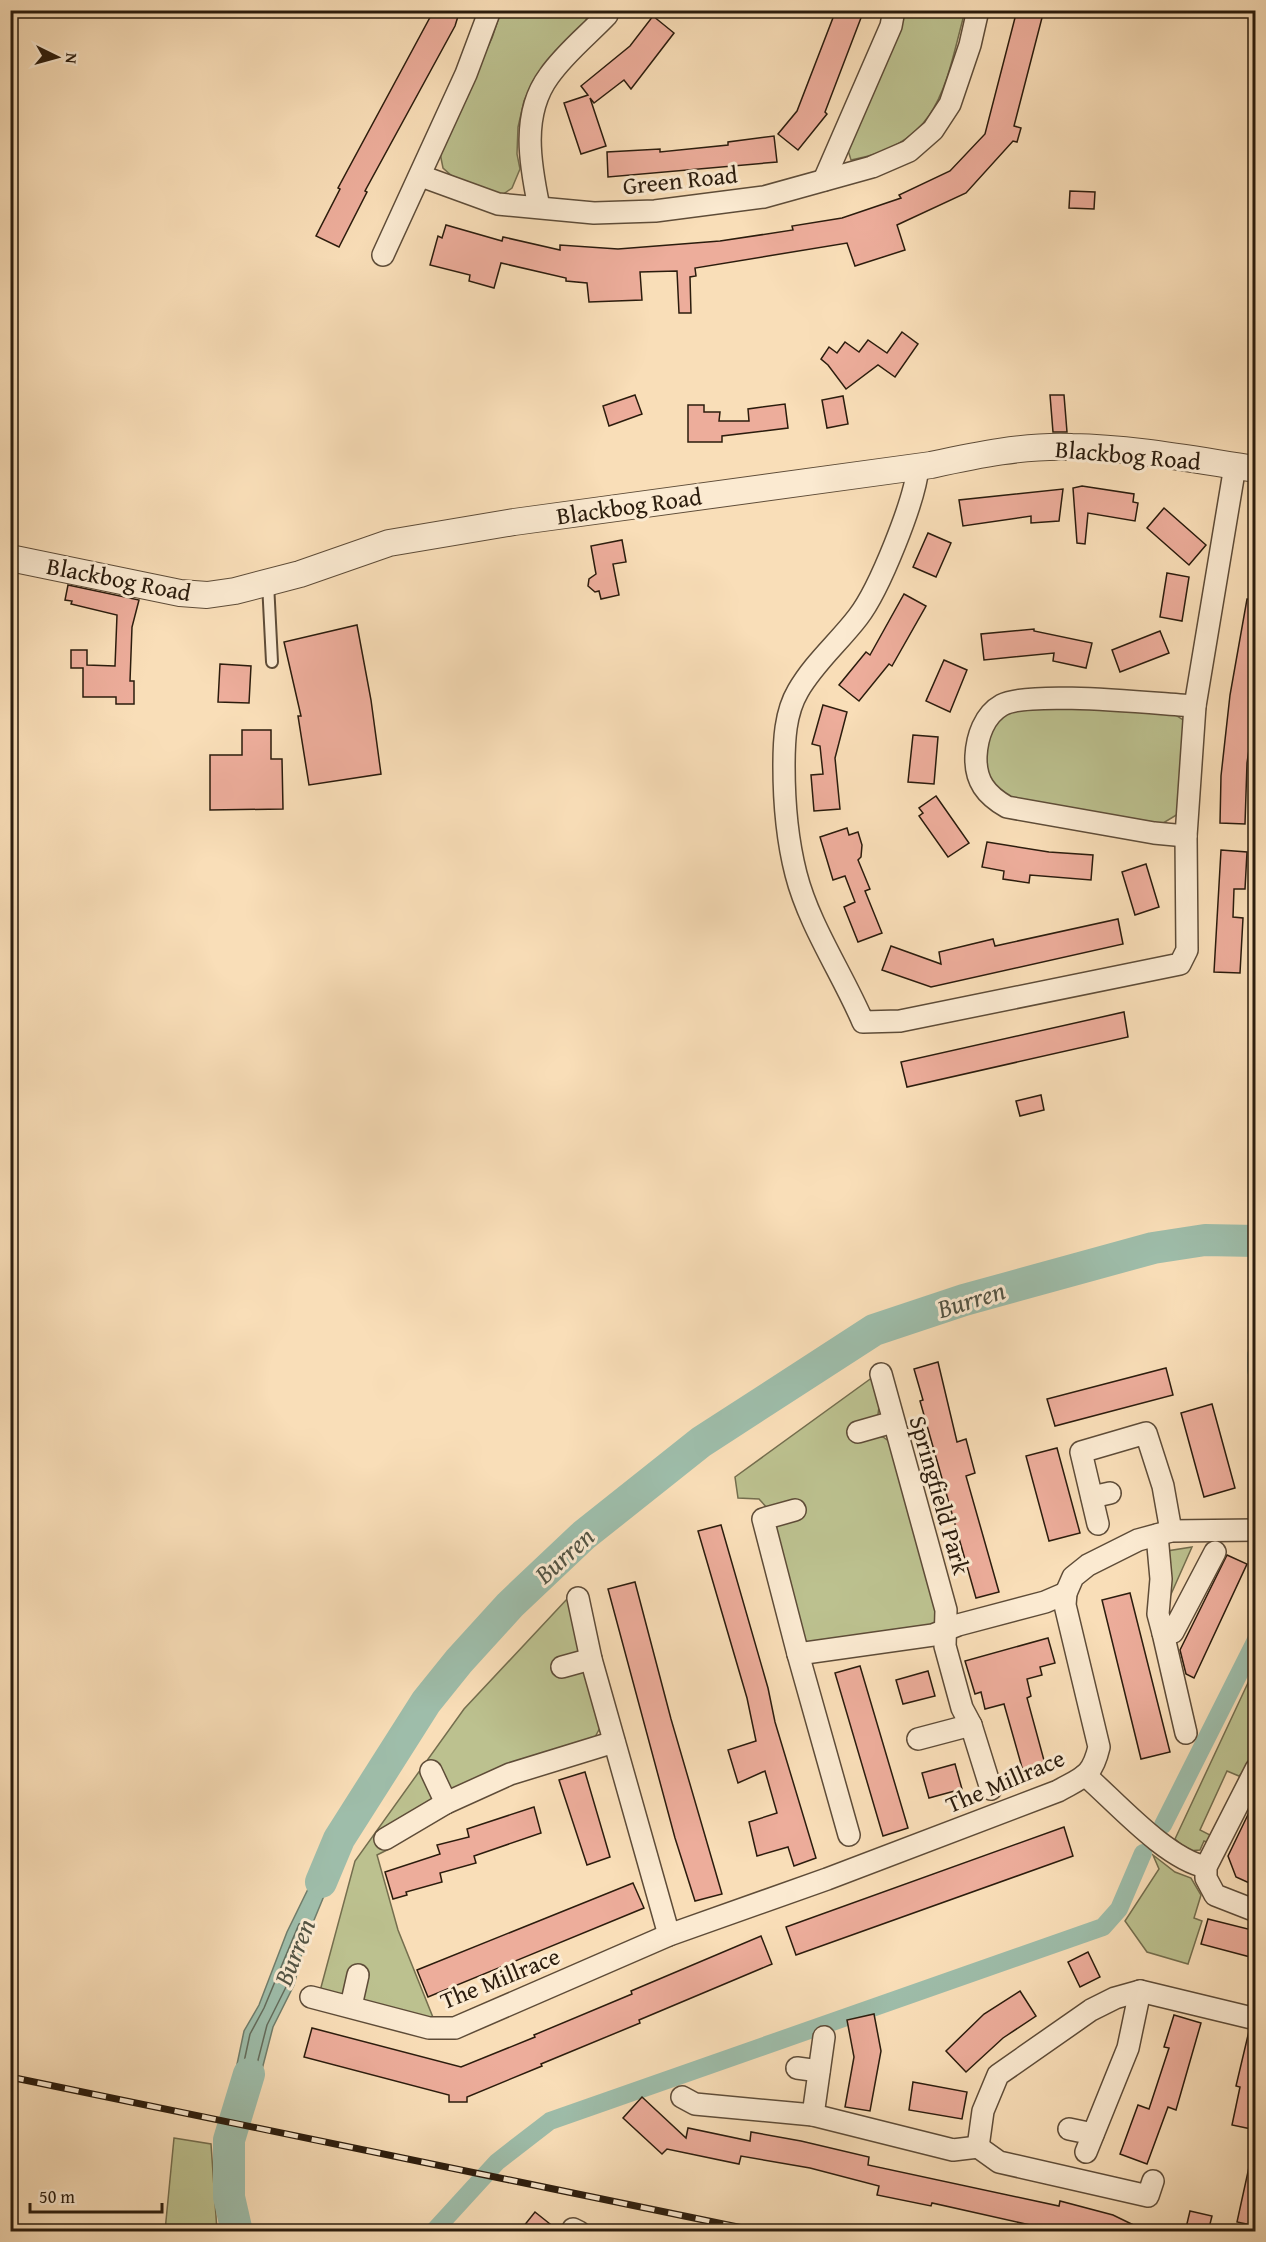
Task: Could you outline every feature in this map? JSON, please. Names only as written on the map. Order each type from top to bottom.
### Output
[{"type":"street","points":[[384,255],[421,176],[490,10]]},
{"type":"street","points":[[539,207],[530,165],[530,125],[541,89],[559,63],[607,15],[608,10]]},
{"type":"street","points":[[824,180],[891,26],[894,10]]},
{"type":"street","name":"Green Road","points":[[421,176],[498,204],[594,213],[656,211],[764,197],[872,167],[909,151],[933,130],[950,104],[970,45],[978,10]]},
{"type":"street","name":"Blackbog Road","points":[[10,558],[180,593],[207,595],[268,583],[388,543],[514,522],[918,466],[999,452],[1071,447],[1151,453],[1245,468]]},
{"type":"street","points":[[918,466],[909,506],[874,593],[858,617],[831,646],[797,692],[784,741],[784,792],[789,841],[796,875],[810,911],[863,1022],[900,1021],[1180,964],[1187,950],[1186,836],[1195,706],[1245,468]]},
{"type":"street","points":[[1186,836],[1154,833],[1007,807],[990,798],[978,778],[976,748],[977,737],[989,716],[1001,705],[1018,700],[1093,700],[1195,706]]},
{"type":"street","name":"Springfield Park","points":[[881,1374],[946,1610],[945,1646],[962,1708],[971,1725],[991,1789]]},
{"type":"street","points":[[858,1432],[893,1422]]},
{"type":"street","points":[[1098,1524],[1101,1495],[1081,1452],[1146,1433],[1163,1486],[1164,1533],[1158,1614],[1186,1733]]},
{"type":"street","points":[[795,1510],[763,1519],[849,1835]]},
{"type":"street","points":[[798,1654],[933,1635],[958,1625],[1045,1602],[1066,1593],[1073,1577],[1088,1565],[1130,1544],[1164,1533],[1256,1530]]},
{"type":"street","points":[[1162,1633],[1173,1632],[1215,1552]]},
{"type":"street","name":"The Millrace","points":[[311,1996],[429,2028],[455,2028],[669,1935],[1058,1791],[1094,1767],[1099,1748],[1065,1605],[1066,1593]]},
{"type":"street","points":[[578,1598],[591,1659],[669,1935]]},
{"type":"street","points":[[562,1667],[591,1659]]},
{"type":"street","points":[[918,1739],[971,1725]]},
{"type":"street","points":[[385,1839],[446,1803],[510,1774],[614,1742]]},
{"type":"street","points":[[1256,1769],[1206,1867],[1206,1878],[1215,1895],[1256,1911]]},
{"type":"street","points":[[431,1771],[446,1803]]},
{"type":"street","points":[[1085,1775],[1162,1844],[1191,1864],[1206,1867]]},
{"type":"street","points":[[351,2007],[358,1975]]},
{"type":"street","points":[[978,2146],[983,2111],[998,2075],[1091,2010],[1140,1991],[1256,2019]]},
{"type":"street","points":[[1068,2129],[1090,2143],[1128,2048],[1140,1991]]},
{"type":"street","points":[[813,2115],[824,2037]]},
{"type":"street","points":[[797,2068],[819,2072]]},
{"type":"street","points":[[682,2097],[696,2104],[813,2115],[953,2150],[978,2146],[999,2162],[1148,2196],[1153,2181]]},
{"type":"lane","points":[[268,583],[272,662]]},
{"type":"green space","points":[[501,11],[590,11],[585,22],[533,81],[524,101],[518,127],[517,154],[520,169],[512,188],[502,195],[452,176],[443,168],[439,148],[492,38]]},
{"type":"green space","points":[[903,11],[965,11],[944,86],[934,107],[921,125],[904,140],[881,152],[851,160],[847,147]]},
{"type":"green space","points":[[1015,708],[1168,710],[1183,720],[1187,729],[1183,811],[1160,825],[1013,802],[988,778],[984,760],[986,745],[996,723],[1005,711]]},
{"type":"green space","points":[[873,1377],[879,1407],[875,1436],[883,1437],[890,1442],[938,1614],[934,1624],[924,1628],[810,1644],[802,1638],[775,1529],[781,1523],[759,1499],[738,1498],[735,1477]]},
{"type":"green space","points":[[1192,1547],[1168,1601],[1167,1551]]},
{"type":"green space","points":[[568,1598],[601,1726],[595,1737],[382,1831],[387,1850],[377,1855],[398,1930],[434,2020],[320,1991],[355,1861],[464,1709]]},
{"type":"green space","points":[[1254,1670],[1255,1760],[1239,1776],[1227,1771],[1200,1830],[1212,1836],[1209,1843],[1204,1841],[1200,1850],[1188,1851],[1175,1839]]},
{"type":"green space","points":[[1153,1855],[1175,1872],[1191,1878],[1201,1895],[1194,1918],[1202,1921],[1188,1964],[1147,1952],[1125,1921],[1159,1869]]},
{"type":"green space","points":[[174,2138],[211,2144],[217,2231],[165,2231]]},
{"type":"water","points":[[332,1840],[345,1845],[305,1942],[294,1985],[273,2027],[250,2116],[227,2112],[244,2031],[259,2005],[287,1932]]},
{"type":"water","points":[[226,2128],[243,2132],[239,2170],[249,2231],[228,2231],[220,2161]]},
{"type":"building","points":[[434,10],[460,10],[455,26],[365,191],[367,192],[339,247],[316,236],[340,189],[338,188]]},
{"type":"building","points":[[836,10],[864,10],[825,112],[827,114],[798,150],[778,134],[797,111]]},
{"type":"building","points":[[1017,10],[1044,10],[1014,126],[1021,128],[1017,142],[1013,141],[966,193],[897,225],[905,250],[855,266],[847,243],[695,268],[696,276],[690,277],[691,313],[679,313],[677,271],[640,272],[642,300],[589,302],[587,283],[566,281],[566,278],[501,263],[494,288],[469,281],[470,275],[430,265],[438,236],[442,238],[446,225],[502,241],[503,237],[560,250],[560,245],[618,249],[720,241],[793,230],[792,226],[842,218],[901,198],[899,195],[950,171],[985,134]]},
{"type":"building","points":[[653,16],[674,33],[631,89],[624,80],[594,103],[590,98],[606,146],[581,154],[564,103],[588,95],[581,86],[630,46]]},
{"type":"building","points":[[774,136],[777,162],[608,177],[607,152],[660,149],[660,152],[728,145],[728,142]]},
{"type":"building","points":[[1070,191],[1095,192],[1094,209],[1069,208]]},
{"type":"building","points":[[902,332],[918,344],[895,377],[878,365],[846,389],[821,359],[829,347],[837,353],[845,342],[859,352],[868,340],[887,353]]},
{"type":"building","points":[[635,395],[642,414],[609,426],[603,406]]},
{"type":"building","points":[[1050,395],[1064,395],[1067,432],[1053,432]]},
{"type":"building","points":[[843,396],[848,424],[827,428],[822,400]]},
{"type":"building","points":[[785,404],[788,428],[722,436],[722,442],[688,442],[688,405],[704,405],[704,412],[720,412],[719,421],[749,421],[748,409]]},
{"type":"building","points":[[1082,486],[1134,494],[1133,502],[1138,503],[1135,521],[1088,513],[1085,544],[1077,543],[1073,488]]},
{"type":"building","points":[[1063,489],[1059,521],[1031,523],[1031,516],[963,526],[959,500]]},
{"type":"building","points":[[1164,508],[1206,545],[1189,565],[1147,528]]},
{"type":"building","points":[[928,533],[951,543],[936,577],[913,567]]},
{"type":"building","points":[[622,540],[626,562],[613,564],[619,595],[601,599],[599,591],[595,592],[588,586],[589,579],[596,574],[591,546]]},
{"type":"building","points":[[1167,573],[1189,577],[1182,621],[1160,617]]},
{"type":"building","points":[[68,585],[139,600],[132,627],[130,681],[134,681],[134,704],[116,704],[116,697],[83,697],[83,668],[71,668],[71,650],[87,650],[87,665],[115,666],[117,615],[71,604],[72,601],[65,600]]},
{"type":"building","points":[[904,594],[926,606],[892,666],[889,664],[859,701],[839,685],[866,652],[870,655]]},
{"type":"building","points":[[1247,599],[1256,600],[1256,702],[1247,763],[1245,824],[1220,823],[1221,776],[1230,695]]},
{"type":"building","points":[[357,625],[371,700],[381,774],[309,785],[298,716],[301,716],[284,642]]},
{"type":"building","points":[[1034,629],[1034,631],[1092,643],[1086,668],[1053,661],[1054,653],[984,660],[981,634]]},
{"type":"building","points":[[1160,631],[1169,653],[1120,672],[1112,650]]},
{"type":"building","points":[[944,660],[967,670],[950,712],[926,701]]},
{"type":"building","points":[[220,664],[251,666],[249,703],[218,702]]},
{"type":"building","points":[[823,705],[847,712],[835,758],[840,809],[814,811],[811,775],[823,774],[820,746],[812,744]]},
{"type":"building","points":[[242,730],[271,730],[271,759],[282,759],[283,809],[210,810],[210,755],[242,755]]},
{"type":"building","points":[[913,735],[938,737],[934,784],[908,782]]},
{"type":"building","points":[[936,796],[969,843],[948,857],[919,816],[923,813],[919,808]]},
{"type":"building","points":[[847,828],[849,835],[858,832],[862,845],[861,857],[858,860],[870,889],[865,891],[882,933],[858,942],[844,907],[855,902],[845,876],[833,880],[820,837]]},
{"type":"building","points":[[987,842],[1049,852],[1093,855],[1091,880],[1030,875],[1029,883],[1003,879],[1004,871],[982,867]]},
{"type":"building","points":[[1221,850],[1247,852],[1245,889],[1234,889],[1233,917],[1243,918],[1240,973],[1214,972]]},
{"type":"building","points":[[1146,864],[1159,907],[1135,915],[1122,872]]},
{"type":"building","points":[[1118,919],[1123,944],[931,987],[882,970],[891,946],[941,964],[939,952],[993,939],[995,946]]},
{"type":"building","points":[[1124,1012],[1128,1037],[907,1087],[901,1062]]},
{"type":"building","points":[[1041,1095],[1044,1110],[1020,1116],[1016,1101]]},
{"type":"building","points":[[938,1362],[957,1442],[966,1439],[975,1473],[966,1476],[999,1592],[976,1598],[920,1401],[923,1400],[914,1369]]},
{"type":"building","points":[[1166,1368],[1173,1395],[1055,1426],[1047,1399]]},
{"type":"building","points":[[1212,1404],[1235,1488],[1204,1497],[1181,1413]]},
{"type":"building","points":[[1057,1448],[1080,1533],[1049,1541],[1026,1456]]},
{"type":"building","points":[[721,1525],[768,1688],[775,1722],[816,1858],[794,1866],[788,1847],[757,1856],[749,1822],[777,1813],[765,1771],[738,1783],[728,1750],[756,1741],[747,1698],[698,1531]]},
{"type":"building","points":[[1227,1555],[1247,1564],[1194,1678],[1186,1674],[1180,1650]]},
{"type":"building","points":[[635,1582],[671,1719],[722,1894],[695,1901],[675,1838],[608,1589]]},
{"type":"building","points":[[1130,1593],[1170,1752],[1141,1759],[1102,1600]]},
{"type":"building","points":[[1048,1638],[1055,1663],[1040,1667],[1042,1675],[1027,1679],[1031,1696],[1027,1698],[1045,1764],[1023,1771],[1004,1704],[985,1709],[981,1692],[975,1694],[965,1661]]},
{"type":"building","points":[[860,1666],[908,1828],[883,1836],[835,1673]]},
{"type":"building","points":[[928,1671],[935,1696],[903,1704],[896,1680]]},
{"type":"building","points":[[955,1764],[962,1789],[929,1798],[922,1773]]},
{"type":"building","points":[[585,1772],[610,1857],[587,1865],[559,1780]]},
{"type":"building","points":[[1256,1798],[1256,1886],[1236,1877],[1228,1856]]},
{"type":"building","points":[[534,1807],[541,1833],[474,1856],[476,1863],[440,1873],[442,1882],[406,1892],[407,1895],[393,1899],[385,1872],[440,1854],[437,1845],[469,1837],[467,1829]]},
{"type":"building","points":[[1064,1827],[1073,1856],[796,1955],[786,1927]]},
{"type":"building","points":[[633,1883],[644,1908],[428,1997],[417,1970]]},
{"type":"building","points":[[1208,1919],[1256,1931],[1254,1958],[1201,1944]]},
{"type":"building","points":[[761,1936],[772,1964],[639,2020],[640,2023],[467,2097],[467,2102],[449,2102],[449,2095],[304,2057],[312,2028],[461,2067],[535,2037],[534,2035],[632,1994],[631,1991]]},
{"type":"building","points":[[1088,1952],[1100,1977],[1080,1987],[1068,1962]]},
{"type":"building","points":[[1020,1991],[1036,2016],[1003,2038],[966,2072],[946,2051],[984,2014]]},
{"type":"building","points":[[874,2014],[881,2051],[870,2111],[845,2107],[854,2057],[847,2020]]},
{"type":"building","points":[[1174,2015],[1201,2023],[1176,2110],[1168,2107],[1147,2164],[1120,2154],[1138,2105],[1149,2109],[1169,2048],[1164,2047]]},
{"type":"building","points":[[1249,2031],[1256,2031],[1256,2130],[1232,2125],[1240,2087],[1236,2086]]},
{"type":"building","points":[[913,2082],[967,2092],[962,2119],[909,2110]]},
{"type":"building","points":[[642,2097],[686,2138],[688,2128],[750,2141],[751,2132],[801,2141],[869,2157],[868,2165],[1059,2206],[1060,2201],[1113,2215],[1148,2232],[1061,2232],[932,2203],[931,2206],[877,2195],[879,2186],[810,2168],[741,2156],[739,2164],[667,2149],[662,2154],[623,2118]]},
{"type":"building","points":[[1249,2167],[1256,2168],[1256,2226],[1237,2222]]},
{"type":"building","points":[[1190,2211],[1212,2216],[1208,2232],[1185,2232]]},
{"type":"building","points":[[535,2212],[560,2232],[519,2232]]},
{"type":"waterway","name":"Burren","points":[[321,1882],[339,1839],[426,1702],[459,1661],[510,1605],[584,1535],[701,1442],[874,1330],[964,1300],[1153,1248],[1205,1240],[1256,1241]]},
{"type":"waterway","points":[[1256,1355],[1256,1371]]},
{"type":"waterway","points":[[1163,1825],[1256,1640]]},
{"type":"waterway","points":[[433,2232],[497,2162],[550,2121],[1103,1927],[1119,1909],[1143,1853]]},
{"type":"waterway","name":"Burren","points":[[237,2232],[229,2197],[229,2140],[249,2074]]},
{"type":"railway","points":[[10,2077],[762,2232]]}]
